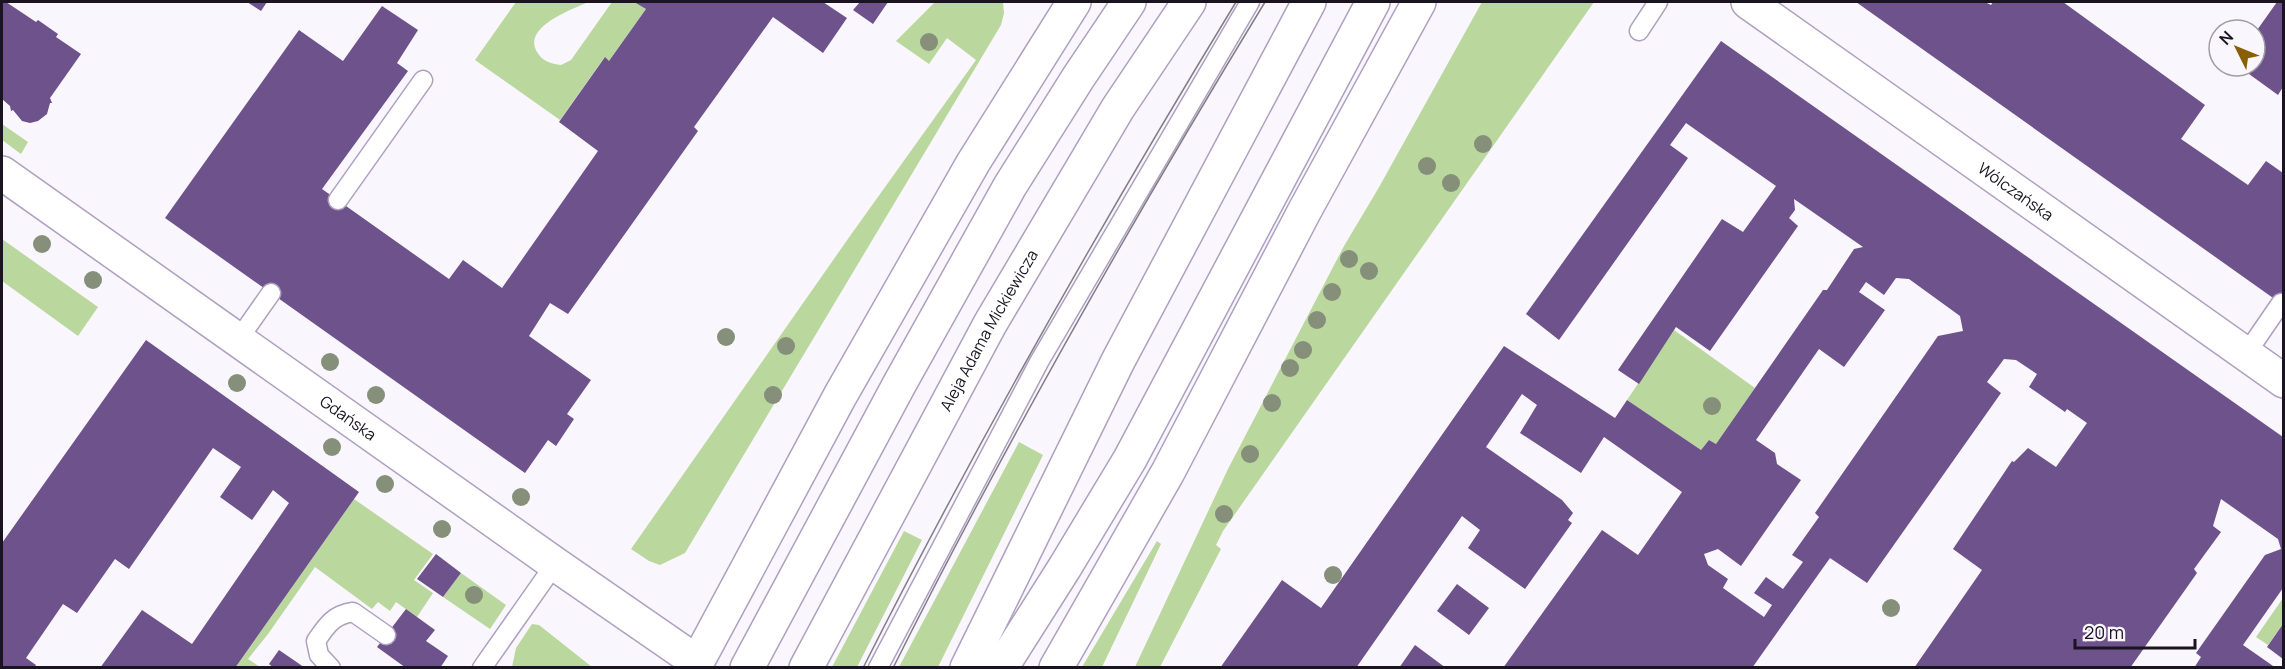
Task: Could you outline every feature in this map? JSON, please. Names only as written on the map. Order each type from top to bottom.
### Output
[{"type":"main road","points":[[695,665],[840,396],[967,173],[1074,2]]},
{"type":"main road","points":[[747,668],[900,383],[1010,186],[1129,2]]},
{"type":"main road","name":"Aleja Adama Mickiewicza","points":[[806,668],[990,324],[1118,108],[1189,2]]},
{"type":"main road","points":[[967,668],[1118,361],[1309,2]]},
{"type":"main road","points":[[1001,668],[1130,459],[1373,2]]},
{"type":"main road","points":[[1056,668],[1163,482],[1305,210],[1419,2]]},
{"type":"main road","name":"Wólczańska","points":[[1748,2],[2283,381]]},
{"type":"main road","name":"Gdańska","points":[[2,173],[695,665]]},
{"type":"lane","points":[[878,668],[1039,362],[1250,2]]},
{"type":"lane","points":[[1639,31],[1658,2]]},
{"type":"lane","points":[[338,200],[423,80]]},
{"type":"lane","points":[[238,340],[271,293]]},
{"type":"lane","points":[[2246,354],[2281,303]]},
{"type":"lane","points":[[482,668],[555,564]]},
{"type":"lane","points":[[331,668],[319,656],[316,641],[331,620],[342,613],[353,612],[386,635]]},
{"type":"green space","points":[[516,2],[588,2],[550,21],[536,35],[534,43],[541,58],[561,65],[571,60],[612,2],[634,2],[646,9],[609,61],[604,58],[560,120],[475,60]]},
{"type":"green space","points":[[935,2],[1003,2],[1004,13],[1001,25],[685,553],[660,565],[649,561],[631,549],[976,60],[947,38],[929,64],[896,41]]},
{"type":"green space","points":[[1482,2],[1594,2],[1223,531],[1216,545],[1221,549],[1160,667],[1135,667],[1228,469],[1344,246]]},
{"type":"green space","points":[[2,124],[28,142],[21,154],[2,140]]},
{"type":"green space","points":[[2,239],[98,307],[78,336],[2,281]]},
{"type":"green space","points":[[1674,330],[1755,388],[1716,444],[1709,440],[1701,450],[1627,400]]},
{"type":"green space","points":[[1019,442],[1043,455],[938,667],[899,667]]},
{"type":"green space","points":[[354,499],[433,554],[414,580],[433,593],[417,617],[396,602],[390,611],[378,602],[372,609],[315,567],[248,659],[260,667],[235,668]]},
{"type":"green space","points":[[904,531],[922,540],[857,667],[832,667]]},
{"type":"green space","points":[[1157,541],[1161,544],[1102,667],[1082,667]]},
{"type":"green space","points":[[461,573],[506,605],[490,629],[443,597]]},
{"type":"green space","points":[[2283,598],[2283,624],[2268,645],[2256,637]]},
{"type":"green space","points":[[532,624],[539,625],[592,667],[512,667],[516,648]]},
{"type":"building","points":[[2,2],[6,2],[36,22],[38,20],[58,34],[56,37],[81,54],[50,98],[52,103],[50,103],[47,114],[38,121],[30,123],[22,121],[2,99]]},
{"type":"building","points":[[247,2],[267,2],[261,11]]},
{"type":"building","points":[[634,2],[823,2],[847,18],[823,53],[773,17],[694,127],[698,131],[568,314],[550,303],[529,336],[591,380],[567,414],[574,419],[556,446],[548,440],[525,473],[165,218],[299,30],[343,61],[382,6],[418,30],[397,63],[408,71],[322,189],[449,279],[463,260],[502,288],[598,151],[559,122],[605,57],[609,61],[646,9]]},
{"type":"building","points":[[860,2],[888,2],[873,24],[853,10]]},
{"type":"building","points":[[1856,2],[1985,2],[1991,5],[1993,2],[2063,2],[2205,105],[2181,139],[2248,185],[2266,161],[2283,173],[2283,305]]},
{"type":"building","points":[[2277,2],[2283,2],[2283,87],[2278,95],[2255,78],[2267,78],[2266,18]]},
{"type":"building","points":[[1721,41],[2283,437],[2283,588],[2243,645],[2276,668],[2194,668],[2201,657],[2196,653],[2265,555],[2281,549],[2278,539],[2221,499],[2213,526],[2221,532],[2194,569],[2197,573],[2130,668],[1914,668],[1982,570],[1953,549],[2012,461],[2014,462],[2028,448],[2056,467],[2087,423],[2067,409],[2065,412],[2029,387],[2037,374],[2016,360],[2004,359],[1987,382],[2001,393],[1867,583],[1830,558],[1752,668],[1503,668],[1602,530],[1638,555],[1682,492],[1604,437],[1581,473],[1520,433],[1537,405],[1522,394],[1486,447],[1562,500],[1573,513],[1568,520],[1572,523],[1525,589],[1468,548],[1480,530],[1462,516],[1356,668],[1220,668],[1282,580],[1321,608],[1504,346],[1615,418],[1627,400],[1701,450],[1709,440],[1716,444],[1823,290],[1827,290],[1854,249],[1863,247],[1794,199],[1795,210],[1789,218],[1798,226],[1710,351],[1676,327],[1639,384],[1618,370],[1722,219],[1743,232],[1776,186],[1686,123],[1670,145],[1688,158],[1559,340],[1526,314]],"holes":[[[1896,278],[1909,279],[1960,316],[1963,331],[1938,336],[1815,513],[1819,517],[1792,555],[1803,562],[1783,589],[1766,577],[1754,593],[1772,605],[1764,617],[1723,588],[1728,579],[1708,565],[1704,554],[1718,549],[1741,566],[1801,480],[1777,464],[1775,453],[1756,440],[1819,349],[1844,367],[1885,310],[1859,292],[1866,282],[1884,295]]]},
{"type":"building","points":[[146,340],[359,492],[235,668],[100,668],[142,610],[192,644],[289,503],[273,490],[252,520],[220,497],[241,467],[213,448],[129,569],[115,559],[77,613],[63,604],[26,658],[36,665],[34,668],[2,668],[2,543]]},
{"type":"building","points":[[436,554],[461,573],[443,597],[417,579]]},
{"type":"building","points":[[1457,584],[1489,608],[1469,635],[1437,611]]},
{"type":"building","points":[[406,609],[435,630],[426,641],[448,656],[440,668],[406,668],[377,647]]},
{"type":"building","points":[[2283,624],[2283,659],[2267,647]]},
{"type":"building","points":[[1415,645],[1446,668],[1399,668]]},
{"type":"building","points":[[279,650],[305,668],[274,668],[269,664]]},
{"type":"tram line","points":[[863,668],[951,498],[1043,331],[1236,2]]},
{"type":"tram line","points":[[893,668],[981,498],[1072,331],[1265,2]]}]
